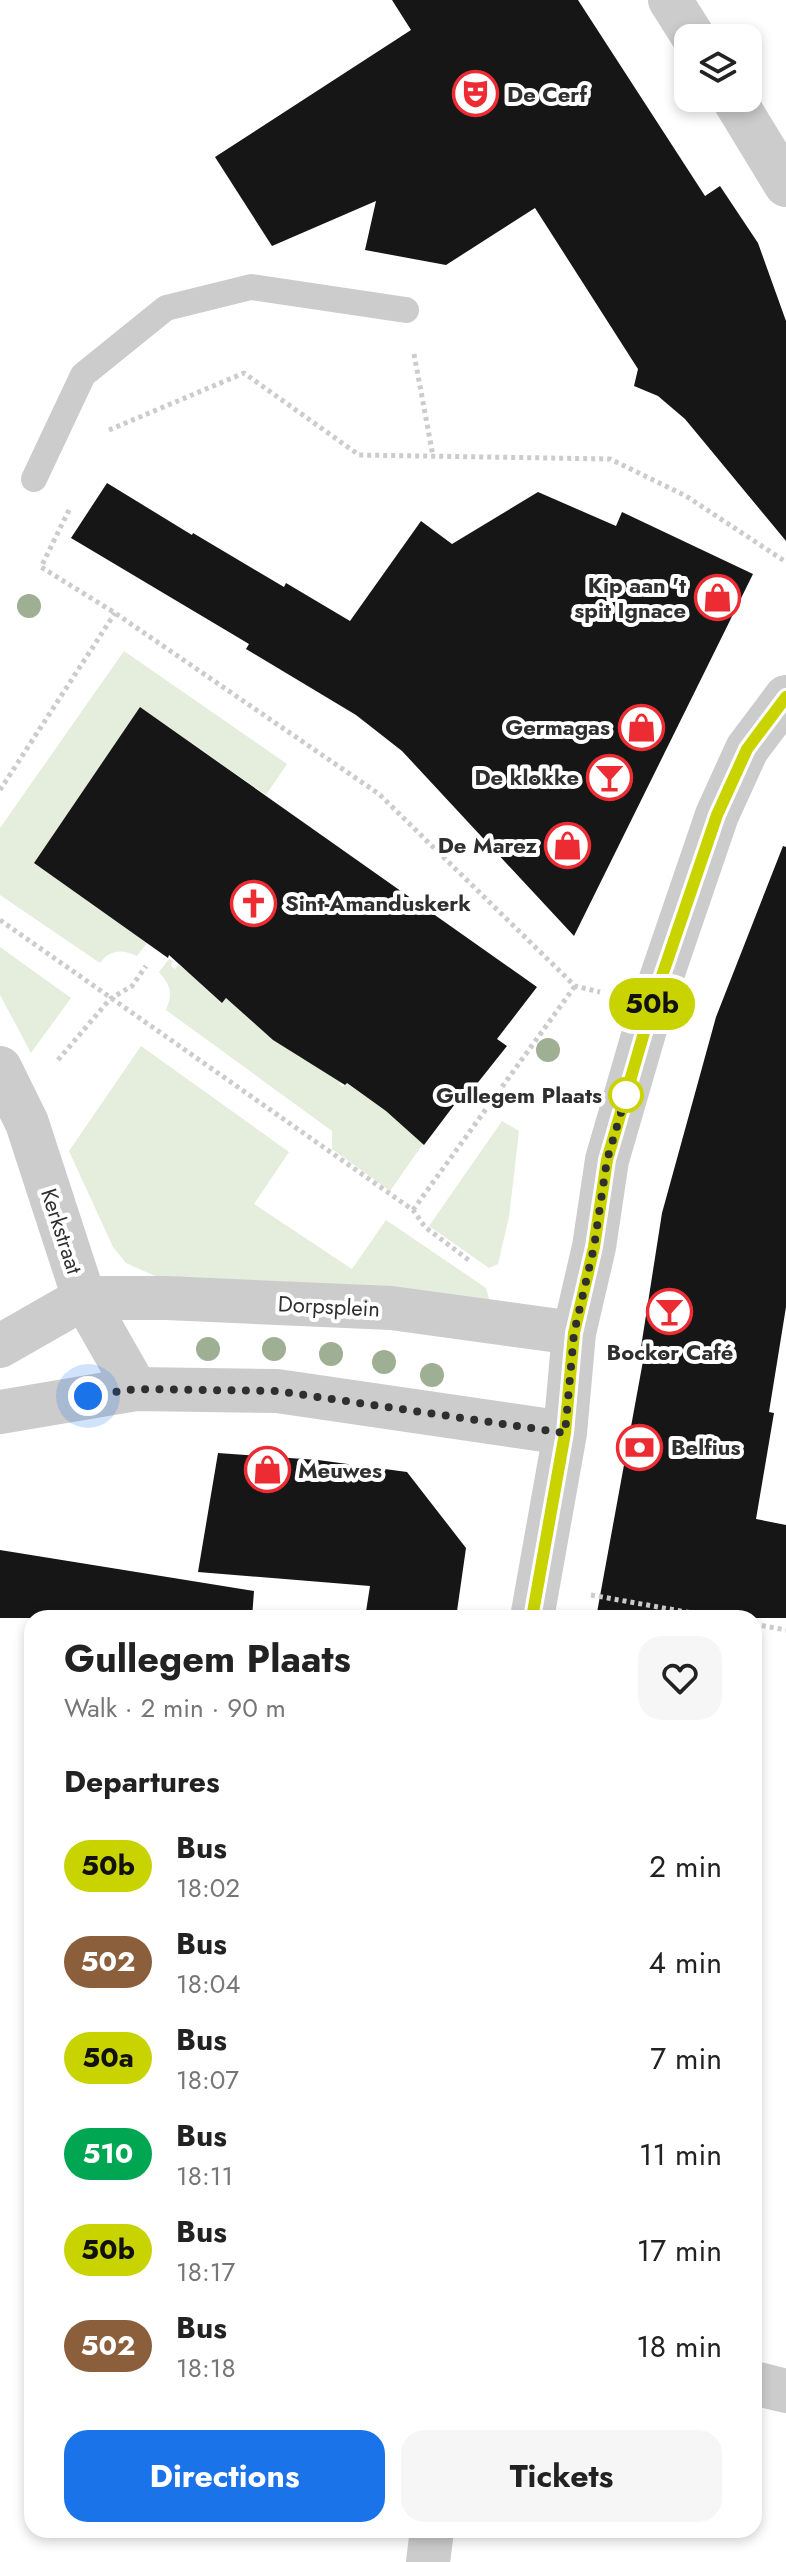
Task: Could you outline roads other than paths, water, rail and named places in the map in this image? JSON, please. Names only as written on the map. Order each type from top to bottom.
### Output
[{"type":"street","points":[[670,0],[685,24]]},
{"type":"street","points":[[742,112],[786,185]]},
{"type":"street","points":[[533,1610],[565,1433],[574,1333],[594,1247],[607,1160],[652,1005],[717,815],[747,749],[786,697]]},
{"type":"street","name":"Kerkstraat","points":[[0,1068],[27,1123],[84,1298],[136,1389]]},
{"type":"street","points":[[0,1346],[84,1298]]},
{"type":"street","name":"Dorpsplein","points":[[84,1298],[166,1298],[391,1308],[574,1333]]},
{"type":"street","points":[[0,1412],[136,1389],[277,1391],[565,1433]]},
{"type":"street","points":[[762,2385],[786,2391]]},
{"type":"street","points":[[428,2562],[431,2538]]},
{"type":"lane","points":[[34,479],[83,375],[166,308],[251,287],[406,310]]},
{"type":"place","name":"De Cerf","points":[[476,94]]},
{"type":"place","name":"Kip aan 't spit Ignace","points":[[717,598]]},
{"type":"place","name":"Germagas","points":[[641,727]]},
{"type":"place","name":"De klokke","points":[[610,777]]},
{"type":"place","name":"De Marez","points":[[568,845]]},
{"type":"place","name":"Sint-Amanduskerk","points":[[254,903]]},
{"type":"place","name":"Gullegem Plaats","points":[[626,1095]]},
{"type":"place","name":"Bockor Café","points":[[670,1311]]},
{"type":"place","name":"Belfius","points":[[640,1447]]},
{"type":"place","name":"Meuwes","points":[[267,1470]]}]
